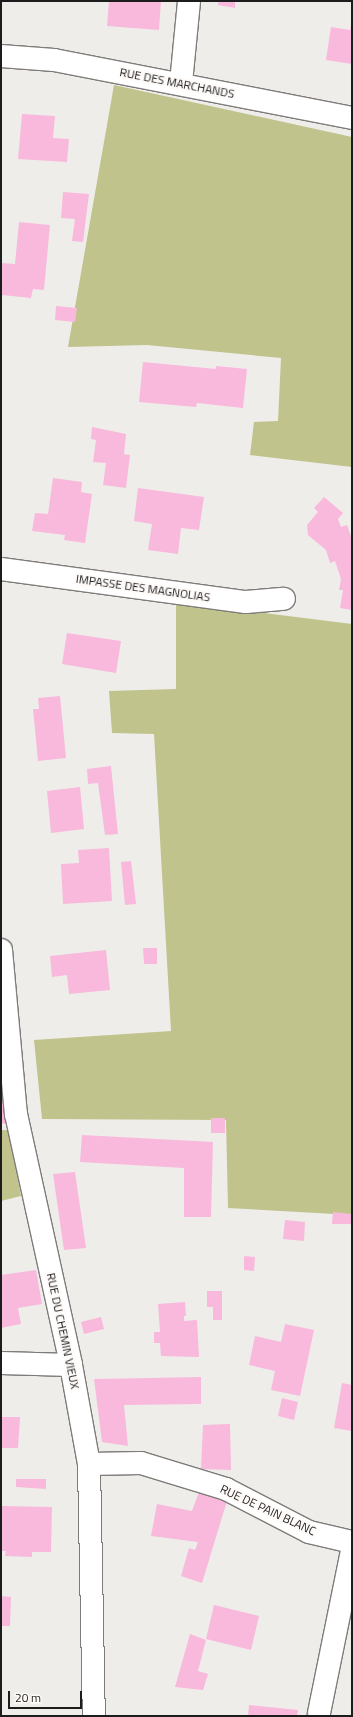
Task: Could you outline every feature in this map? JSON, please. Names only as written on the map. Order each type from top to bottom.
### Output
[{"type":"street","points":[[180,83],[189,1]]},
{"type":"street","name":"RUE DES MARCHANDS","points":[[1,56],[54,60],[180,83],[352,118]]},
{"type":"street","name":"IMPASSE DES MAGNOLIAS","points":[[1,569],[246,602],[284,599]]},
{"type":"street","name":"RUE DU CHEMIN VIEUX","points":[[1,950],[16,1114],[71,1365],[89,1464],[94,1716]]},
{"type":"street","points":[[1,1363],[71,1365]]},
{"type":"street","name":"RUE DE PAIN BLANC","points":[[89,1464],[140,1463],[219,1486],[309,1532],[352,1542]]},
{"type":"street","points":[[319,1713],[352,1550]]},
{"type":"green space","points":[[114,85],[352,137],[352,467],[250,455],[254,422],[278,421],[281,358],[147,345],[68,347]]},
{"type":"green space","points":[[176,602],[352,624],[352,1215],[228,1208],[226,1120],[42,1119],[34,1040],[171,1031],[154,734],[112,733],[109,691],[176,689]]},
{"type":"green space","points":[[1,1130],[9,1130],[21,1196],[1,1201]]},
{"type":"building","points":[[109,1],[161,1],[159,30],[107,26]]},
{"type":"building","points":[[219,1],[235,1],[235,8],[218,5]]},
{"type":"building","points":[[352,19],[352,64],[326,60],[331,27],[350,30]]},
{"type":"building","points":[[22,114],[55,116],[53,138],[69,139],[67,162],[18,159]]},
{"type":"building","points":[[63,192],[89,194],[83,242],[72,241],[75,219],[61,218]]},
{"type":"building","points":[[19,222],[50,225],[44,290],[33,289],[31,298],[2,295],[1,263],[15,264]]},
{"type":"building","points":[[56,306],[77,308],[75,322],[55,320]]},
{"type":"building","points":[[143,362],[216,369],[216,366],[247,369],[243,408],[197,403],[196,407],[139,402]]},
{"type":"building","points":[[92,427],[126,434],[124,454],[130,455],[126,488],[103,485],[106,463],[93,462],[96,440],[91,439]]},
{"type":"building","points":[[53,478],[82,482],[81,492],[92,494],[85,543],[64,540],[65,535],[32,531],[35,513],[48,514]]},
{"type":"building","points":[[138,488],[204,497],[199,530],[181,528],[178,554],[148,550],[152,524],[134,521]]},
{"type":"building","points":[[324,497],[343,513],[338,519],[341,527],[347,525],[352,539],[352,610],[340,608],[343,590],[339,590],[341,579],[335,561],[330,563],[326,550],[308,535],[307,525],[318,512],[314,508]]},
{"type":"building","points":[[67,633],[121,641],[116,673],[62,664]]},
{"type":"building","points":[[60,696],[66,758],[38,761],[33,709],[39,709],[38,698]]},
{"type":"building","points":[[111,766],[118,834],[105,835],[98,783],[88,784],[87,769]]},
{"type":"building","points":[[80,787],[84,829],[51,833],[47,791]]},
{"type":"building","points":[[109,848],[112,901],[63,904],[61,864],[79,863],[78,850]]},
{"type":"building","points":[[131,861],[136,904],[125,905],[121,862]]},
{"type":"building","points":[[143,948],[157,948],[157,964],[144,964]]},
{"type":"building","points":[[106,950],[110,990],[69,994],[67,975],[52,977],[50,956]]},
{"type":"building","points":[[1,1057],[5,1095],[7,1124],[1,1123]]},
{"type":"building","points":[[211,1118],[225,1118],[225,1133],[211,1133]]},
{"type":"building","points":[[82,1135],[213,1142],[211,1217],[184,1217],[184,1168],[80,1162]]},
{"type":"building","points":[[75,1172],[86,1248],[64,1250],[53,1174]]},
{"type":"building","points":[[333,1212],[352,1214],[352,1224],[332,1224]]},
{"type":"building","points":[[285,1220],[305,1222],[304,1241],[283,1239]]},
{"type":"building","points":[[244,1256],[255,1257],[254,1271],[244,1270]]},
{"type":"building","points":[[36,1270],[42,1304],[18,1308],[21,1324],[1,1328],[1,1275]]},
{"type":"building","points":[[207,1291],[222,1291],[222,1320],[213,1320],[213,1307],[207,1307]]},
{"type":"building","points":[[185,1302],[186,1316],[184,1316],[184,1321],[197,1320],[199,1357],[161,1356],[160,1343],[154,1343],[154,1332],[160,1332],[158,1304]]},
{"type":"building","points":[[101,1317],[104,1329],[84,1334],[81,1322]]},
{"type":"building","points":[[285,1324],[314,1330],[300,1396],[271,1390],[275,1371],[249,1365],[255,1336],[281,1342]]},
{"type":"building","points":[[201,1377],[201,1404],[124,1405],[128,1446],[102,1442],[94,1379]]},
{"type":"building","points":[[342,1383],[352,1385],[352,1431],[334,1428]]},
{"type":"building","points":[[282,1398],[298,1402],[294,1420],[278,1416]]},
{"type":"building","points":[[1,1417],[20,1417],[18,1448],[1,1448]]},
{"type":"building","points":[[230,1424],[231,1470],[201,1469],[203,1425]]},
{"type":"building","points":[[16,1479],[46,1479],[46,1489],[16,1487]]},
{"type":"building","points":[[199,1492],[227,1501],[202,1583],[181,1576],[189,1548],[195,1550],[198,1542],[151,1536],[157,1504],[192,1511]]},
{"type":"building","points":[[1,1506],[52,1507],[51,1552],[32,1552],[32,1557],[5,1556],[6,1551],[1,1551]]},
{"type":"building","points":[[1,1596],[11,1597],[10,1626],[1,1626]]},
{"type":"building","points":[[214,1605],[259,1616],[251,1650],[206,1639]]},
{"type":"building","points":[[190,1634],[206,1640],[198,1671],[208,1674],[203,1690],[175,1687]]},
{"type":"building","points":[[249,1705],[298,1710],[297,1716],[248,1716]]}]
